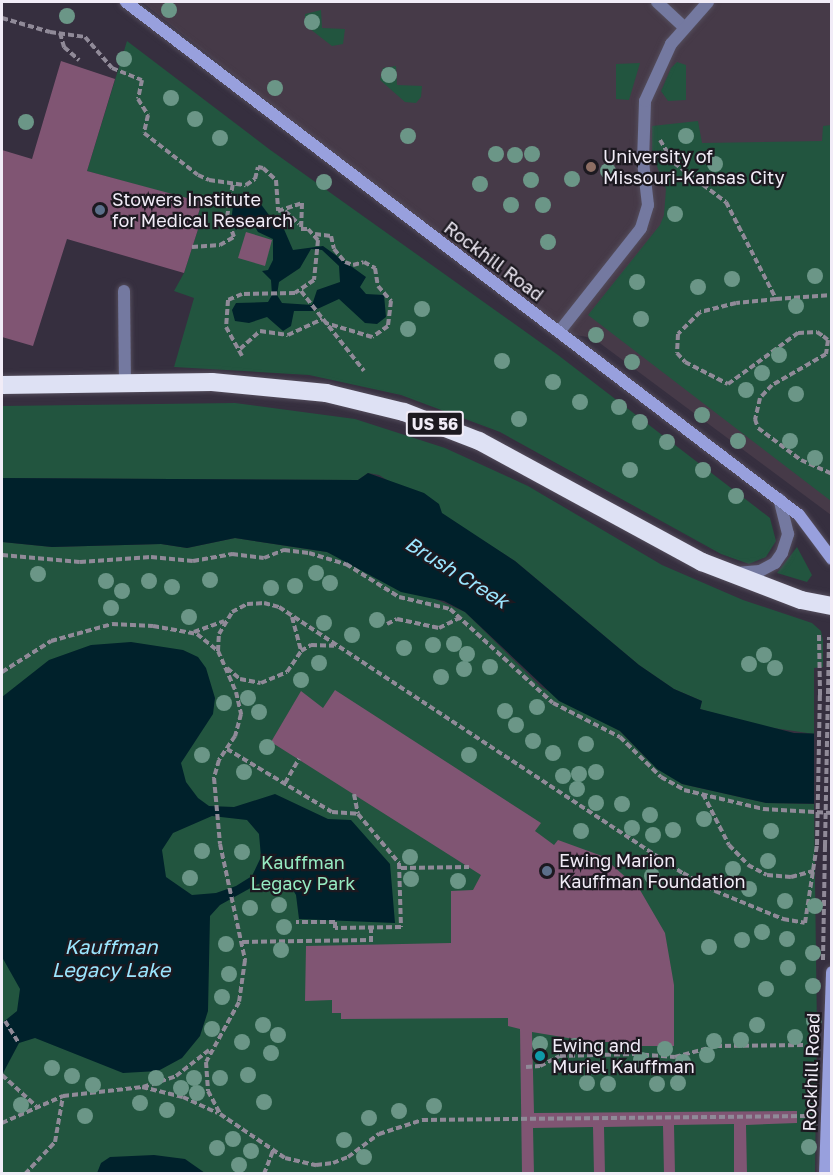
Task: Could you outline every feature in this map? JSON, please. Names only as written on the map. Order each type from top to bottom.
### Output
[{"type":"highway","name":"US 56","points":[[2,385],[212,382],[326,393],[404,412],[479,441],[548,476],[651,537],[730,574],[801,600],[831,606]]},
{"type":"main road","name":"Rockhill Road","points":[[126,2],[799,514],[831,559]]},
{"type":"main road","name":"Rockhill Road","points":[[825,1173],[830,1096],[831,972]]},
{"type":"street","points":[[657,2],[683,26]]},
{"type":"street","points":[[558,332],[641,228],[648,205],[643,162],[645,112],[657,68],[683,26],[708,2]]},
{"type":"street","points":[[124,291],[125,384]]},
{"type":"street","points":[[730,574],[760,571],[775,563],[782,553],[788,534],[779,499]]},
{"type":"path","points":[[2,18],[85,37],[112,68],[142,80],[138,99],[148,115],[144,133],[198,175],[208,180],[251,183],[258,167],[263,168],[276,180],[278,212],[302,203],[299,224]]},
{"type":"path","points":[[60,33],[64,47],[79,60]]},
{"type":"path","points":[[645,112],[656,123],[663,150],[674,163],[726,202],[776,299]]},
{"type":"path","points":[[192,247],[220,245],[234,237],[227,217],[233,183]]},
{"type":"path","points":[[240,349],[260,331],[288,335],[324,321],[372,337],[388,326],[391,301],[378,286],[375,268],[364,262],[353,265],[345,262],[334,249],[331,236],[301,229],[299,224],[285,211]]},
{"type":"path","points":[[242,356],[226,327],[228,300],[235,295],[302,291],[314,279],[318,240],[315,234]]},
{"type":"path","points":[[302,291],[364,371]]},
{"type":"path","points":[[831,295],[736,303],[700,312],[678,334],[677,353],[685,362],[728,384],[798,333],[817,332],[824,336],[828,340],[826,354],[772,385],[760,398],[755,418],[758,428],[801,460],[831,474]]},
{"type":"path","points":[[2,555],[80,562],[151,557],[193,561],[232,554],[264,558],[284,550],[309,553],[346,564],[399,597],[450,609],[462,617],[553,703],[620,737],[661,777],[702,794],[763,809],[831,813]]},
{"type":"path","points":[[191,633],[224,621],[247,604],[264,603],[292,617],[683,873],[754,908],[805,923],[817,845],[819,635]]},
{"type":"path","points":[[292,617],[301,651]]},
{"type":"path","points":[[387,624],[398,619],[439,627],[462,617]]},
{"type":"path","points":[[218,651],[224,621]]},
{"type":"path","points":[[2,670],[51,641],[92,627],[132,624],[191,633],[207,640],[218,651],[241,714],[235,736],[215,769],[218,823],[243,942],[244,976],[239,1002],[210,1050],[176,1076],[142,1087],[63,1096],[2,1123]]},
{"type":"path","points":[[825,846],[829,638]]},
{"type":"path","points":[[224,664],[240,679],[261,683],[287,672],[301,651],[322,643],[338,647]]},
{"type":"path","points":[[227,749],[332,812],[358,814]]},
{"type":"path","points":[[285,783],[299,759]]},
{"type":"path","points":[[296,922],[335,922],[335,928],[401,927],[401,868],[395,853],[358,814],[354,794]]},
{"type":"path","points":[[702,794],[729,845],[748,865],[767,875],[791,877],[814,871]]},
{"type":"path","points":[[401,868],[469,867]]},
{"type":"path","points":[[243,942],[371,942],[371,927]]},
{"type":"path","points":[[5,1022],[19,1043]]},
{"type":"path","points":[[526,1067],[540,1066],[560,1056],[633,1054],[675,1057],[716,1046],[805,1045]]},
{"type":"path","points":[[210,1050],[208,1091],[220,1114]]},
{"type":"path","points":[[2,1075],[36,1106]]},
{"type":"path","points":[[142,1087],[183,1097],[220,1114],[273,1150],[302,1163],[333,1163],[348,1157],[379,1134],[422,1120],[808,1116]]},
{"type":"path","points":[[25,1173],[55,1142],[63,1096]]},
{"type":"path","points":[[264,1173],[273,1150]]},
{"type":"shaded area","name":"University of Missouri-Kansas City","points":[[142,2],[831,2],[831,515],[593,338],[558,332]]},
{"type":"green space","points":[[321,10],[322,28],[345,29],[343,44],[332,46],[305,25],[305,14]]},
{"type":"green space","points":[[127,41],[269,149],[558,355],[770,518],[776,541],[766,557],[749,564],[721,554],[500,432],[401,395],[309,375],[174,367],[194,298],[174,291],[184,273],[201,220],[197,218],[202,203],[87,171]]},
{"type":"green space","points":[[677,62],[686,65],[686,100],[668,101],[661,91],[671,68]]},
{"type":"green space","points":[[640,63],[629,100],[616,99],[616,64]]},
{"type":"green space","points":[[396,66],[397,85],[422,86],[421,97],[416,103],[405,102],[380,80],[383,68]]},
{"type":"green space","points":[[698,121],[702,143],[822,141],[823,126],[831,125],[831,501],[588,315],[660,225],[664,215],[666,189],[652,154],[652,126]]},
{"type":"green space","points":[[235,403],[355,419],[445,448],[528,486],[662,565],[743,600],[812,623],[821,631],[823,641],[823,667],[814,668],[814,734],[754,725],[700,709],[702,701],[674,689],[639,665],[515,561],[379,475],[368,473],[358,480],[2,478],[2,406]]},
{"type":"green space","name":"Kauffman Legacy Park","points":[[235,538],[327,552],[465,612],[541,687],[620,731],[647,759],[682,784],[766,803],[814,804],[817,1030],[815,1173],[2,1174],[2,542],[52,547],[161,544],[187,548]]},
{"type":"green space","points":[[797,547],[812,575],[807,582],[777,573]]},
{"type":"water","points":[[242,198],[257,199],[269,215],[280,220],[293,250],[323,246],[366,277],[360,287],[366,294],[384,295],[386,317],[377,324],[365,323],[339,299],[313,311],[294,311],[291,326],[283,331],[267,317],[249,323],[235,321],[232,310],[236,303],[268,302],[272,295],[271,280],[262,271],[268,270],[273,260],[273,239],[258,232],[249,217],[236,230],[231,222],[233,206]],"holes":[[[311,249],[322,250],[339,266],[340,282],[317,290],[312,305],[282,303],[277,295],[279,282],[300,268]]]},
{"type":"water","name":"Brush Creek","points":[[368,473],[424,493],[439,504],[442,513],[515,561],[639,665],[674,689],[702,701],[700,709],[794,733],[831,734],[831,804],[766,803],[682,784],[657,769],[620,731],[559,701],[465,612],[444,601],[401,592],[327,552],[235,538],[187,548],[161,544],[52,547],[2,542],[2,478],[358,480]]},
{"type":"water","name":"Kauffman Legacy Lake","points":[[131,642],[183,650],[198,657],[206,668],[215,698],[213,714],[181,763],[186,782],[198,798],[209,806],[234,807],[275,794],[328,819],[351,820],[390,864],[395,923],[299,919],[296,895],[289,884],[277,880],[258,884],[220,905],[210,916],[208,1011],[200,1036],[182,1058],[158,1071],[123,1073],[35,1038],[19,1043],[2,1075],[2,1023],[17,1011],[20,989],[2,957],[2,697],[49,660],[91,645]],"holes":[[[212,816],[247,820],[259,834],[261,857],[252,876],[236,886],[216,893],[192,895],[166,877],[162,850],[173,833]]]},
{"type":"water","points":[[154,1155],[185,1159],[205,1173],[97,1173],[101,1163],[110,1157]]},
{"type":"pier","points":[[814,731],[832,731],[832,807],[814,807]]},
{"type":"building","name":"Stowers Institute for Medical Research","points":[[61,61],[115,79],[87,171],[202,202],[197,218],[201,220],[184,273],[67,239],[33,346],[2,337],[2,150],[32,159]]},
{"type":"building","points":[[246,232],[272,240],[265,266],[238,258]]},
{"type":"building","name":"Ewing Marion Kauffman Foundation","points":[[335,690],[541,823],[535,831],[554,845],[558,840],[602,856],[640,890],[665,933],[674,985],[674,1046],[626,1046],[626,1042],[592,1042],[532,1032],[534,1113],[797,1111],[797,1123],[746,1125],[747,1174],[734,1174],[734,1124],[674,1125],[675,1174],[664,1174],[663,1126],[604,1127],[605,1174],[594,1174],[593,1127],[533,1128],[534,1174],[522,1174],[520,1029],[508,1026],[508,1018],[341,1019],[341,1013],[332,1013],[332,1000],[305,1001],[306,946],[451,943],[451,891],[473,890],[481,875],[271,742],[301,691],[323,708]]},
{"type":"place","name":"University of Missouri-Kansas City","points":[[591,167]]},
{"type":"place","name":"Stowers Institute for Medical Research","points":[[100,210]]},
{"type":"place","name":"Ewing Marion Kauffman Foundation","points":[[547,871]]},
{"type":"place","name":"Ewing and Muriel Kauffman","points":[[540,1056]]}]
